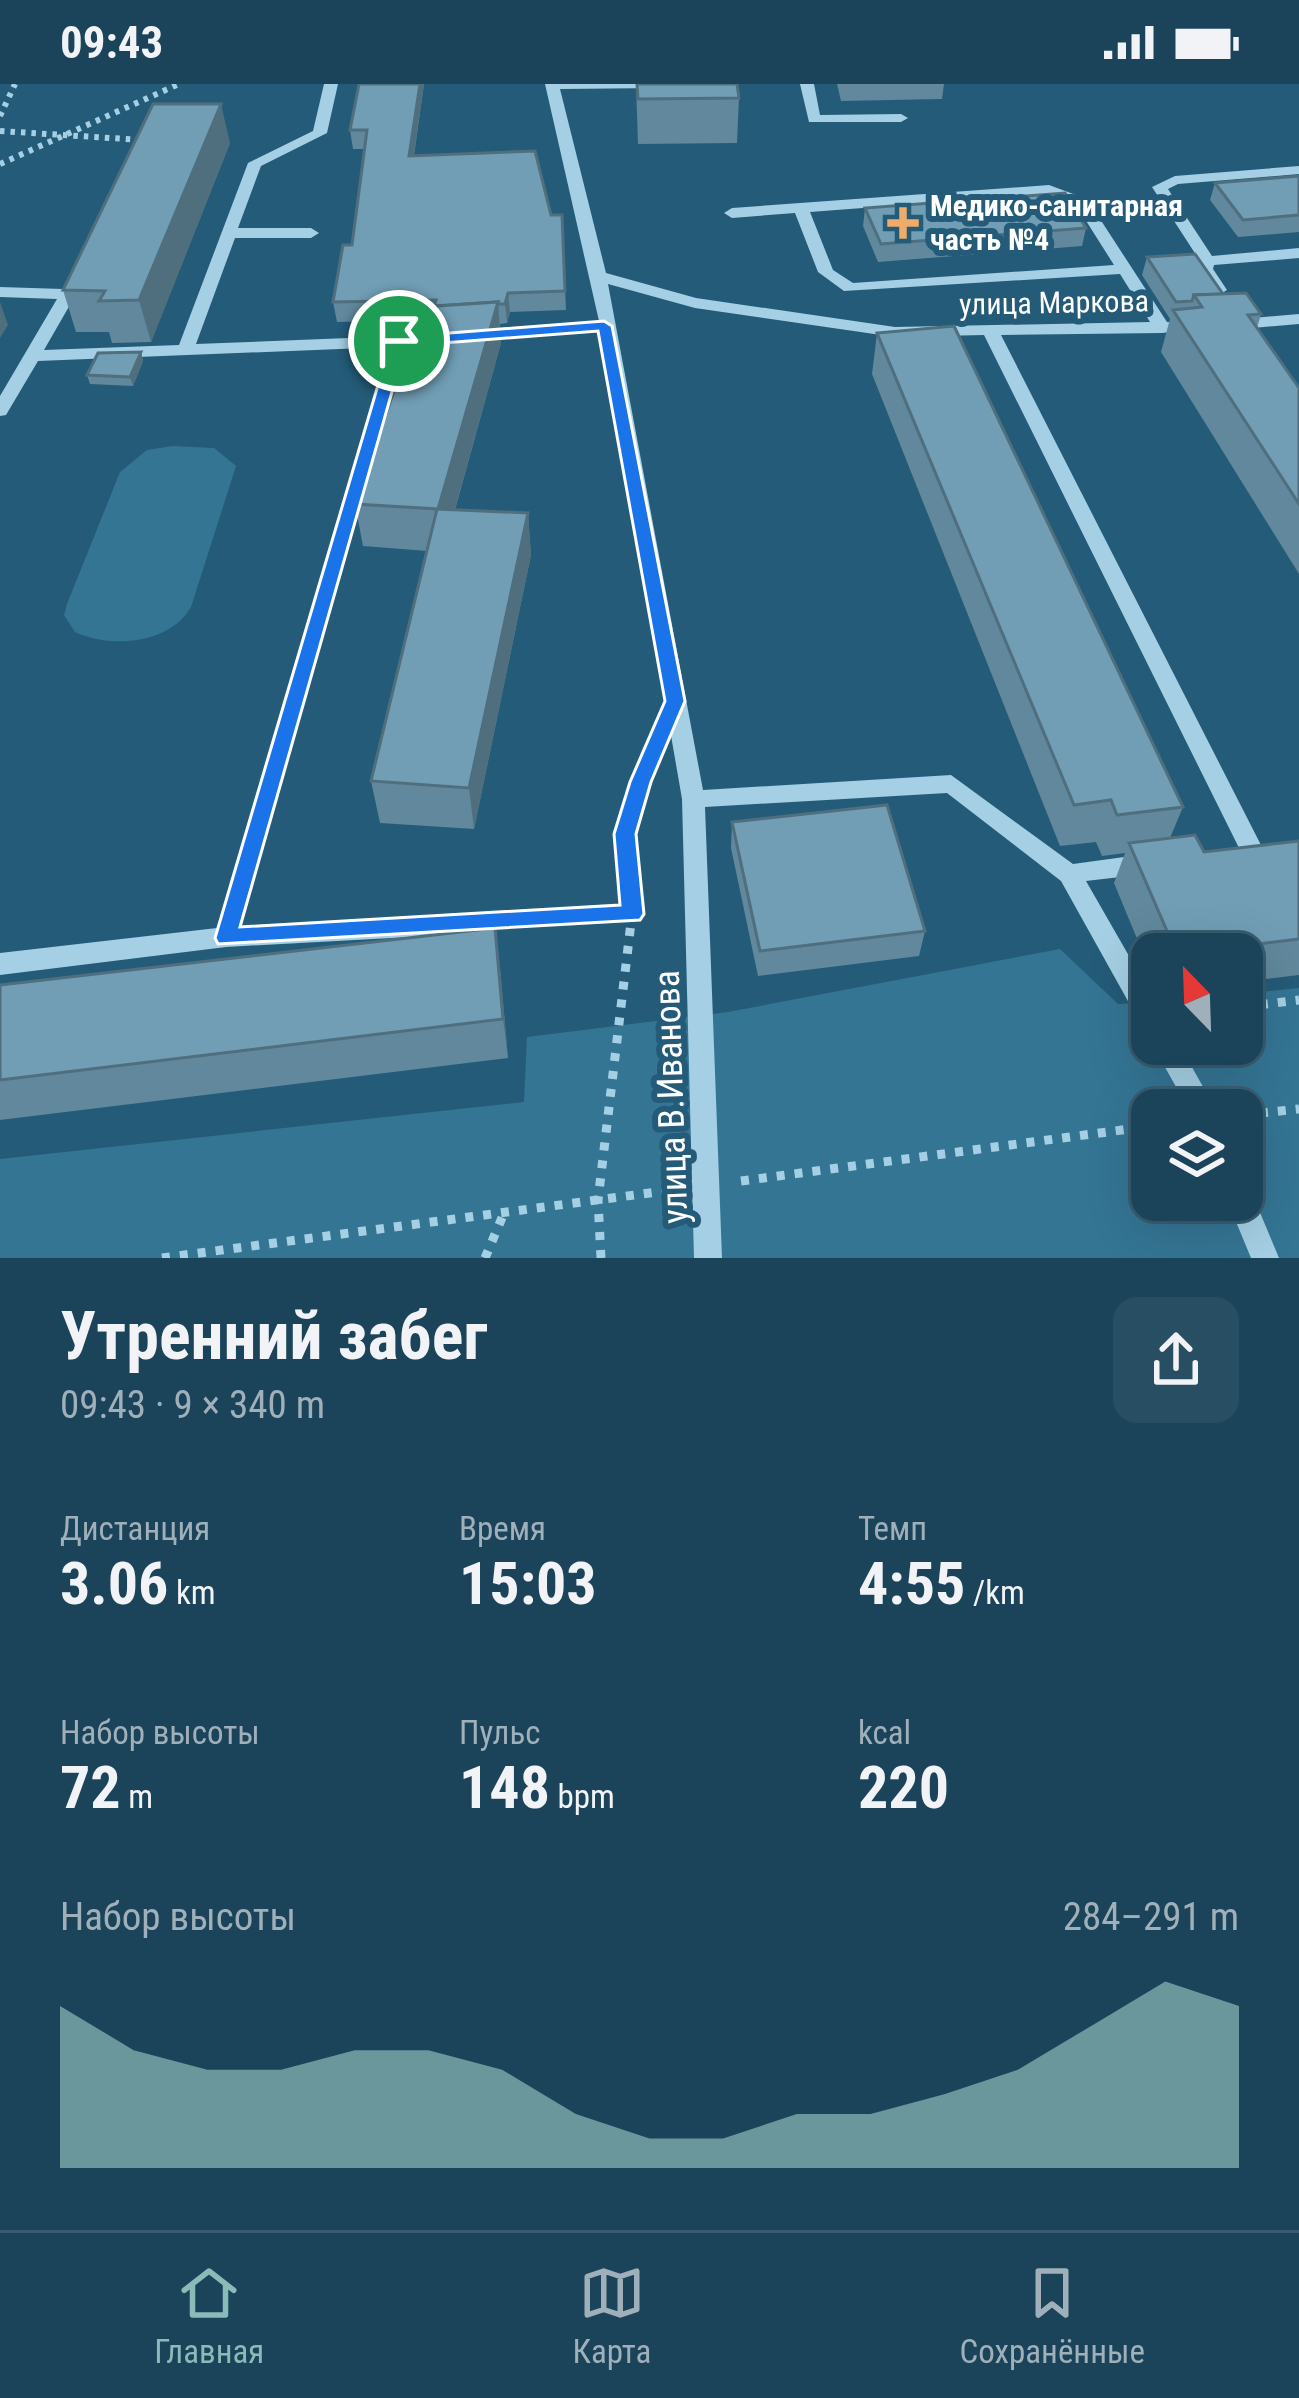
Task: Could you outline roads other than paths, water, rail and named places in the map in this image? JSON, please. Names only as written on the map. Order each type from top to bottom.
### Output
[{"type":"street","points":[[186,349],[255,163],[320,133],[331,84]]},
{"type":"street","points":[[552,85],[663,84]]},
{"type":"street","points":[[807,84],[814,119],[901,118]]},
{"type":"street","name":"улица В.Иванова","points":[[552,85],[599,276],[604,326],[693,799],[708,1258]]},
{"type":"street","points":[[1208,261],[1159,191],[1161,184],[1299,170]]},
{"type":"street","points":[[732,213],[1060,190],[1082,202],[1162,328]]},
{"type":"street","points":[[801,208],[826,272],[850,288],[1125,269]]},
{"type":"street","points":[[230,233],[311,233]]},
{"type":"street","points":[[1208,261],[1299,253]]},
{"type":"street","points":[[0,411],[88,256]]},
{"type":"street","points":[[1208,261],[1204,269],[1246,330]]},
{"type":"street","name":"улица Маркова","points":[[599,276],[695,302],[895,332],[1246,330],[1299,320]]},
{"type":"street","points":[[0,292],[70,294]]},
{"type":"street","points":[[468,337],[604,326]]},
{"type":"street","points":[[992,334],[1252,851]]},
{"type":"street","points":[[33,356],[422,340]]},
{"type":"street","points":[[226,938],[399,341]]},
{"type":"street","points":[[693,799],[951,784],[1070,874],[1131,983]]},
{"type":"street","points":[[1070,874],[1161,862]]},
{"type":"street","points":[[0,964],[226,938],[465,924]]},
{"type":"street","points":[[1250,1221],[1265,1258]]},
{"type":"place","name":"Медико-санитарная часть №4","points":[[903,223]]}]
